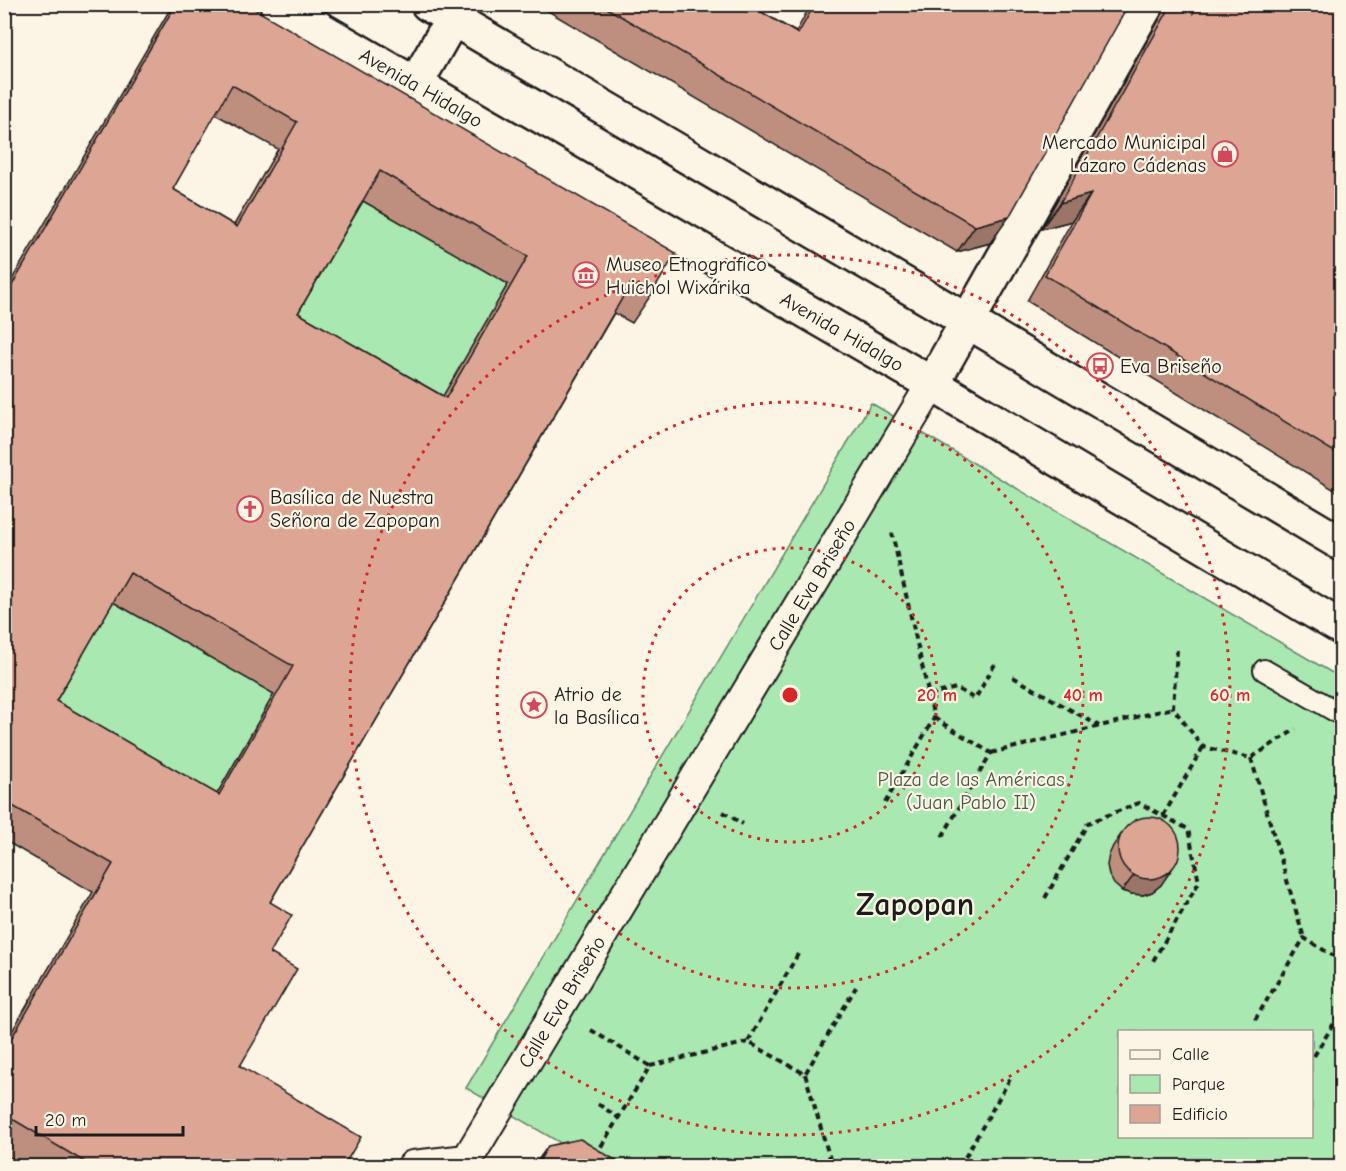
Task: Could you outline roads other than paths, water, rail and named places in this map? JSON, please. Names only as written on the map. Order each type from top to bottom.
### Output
[{"type":"main road","name":"Avenida Hidalgo","points":[[277,4],[932,384],[1341,628]]},
{"type":"main road","name":"Calle Eva Briseño","points":[[932,384],[1147,4]]},
{"type":"main road","points":[[415,84],[447,9],[1341,544]]},
{"type":"street","name":"Calle Eva Briseño","points":[[413,1167],[468,1163],[557,1010],[932,384]]},
{"type":"lane","points":[[1264,670],[1341,716]]},
{"type":"place","name":"Mercado Municipal Lázaro Cádenas","points":[[1225,154]]},
{"type":"place","name":"Museo Etnografico Huichol Wixárika","points":[[586,275]]},
{"type":"place","name":"Eva Briseño","points":[[1100,366]]},
{"type":"place","name":"Basílica de Nuestra Señora de Zapopan","points":[[250,509]]},
{"type":"place","name":"Atrio de la Basílica","points":[[534,705]]},
{"type":"district","name":"Zapopan","points":[[915,904]]},
{"type":"park label","name":"Plaza de las Américas (Juan Pablo II)","points":[[971,790]]}]
